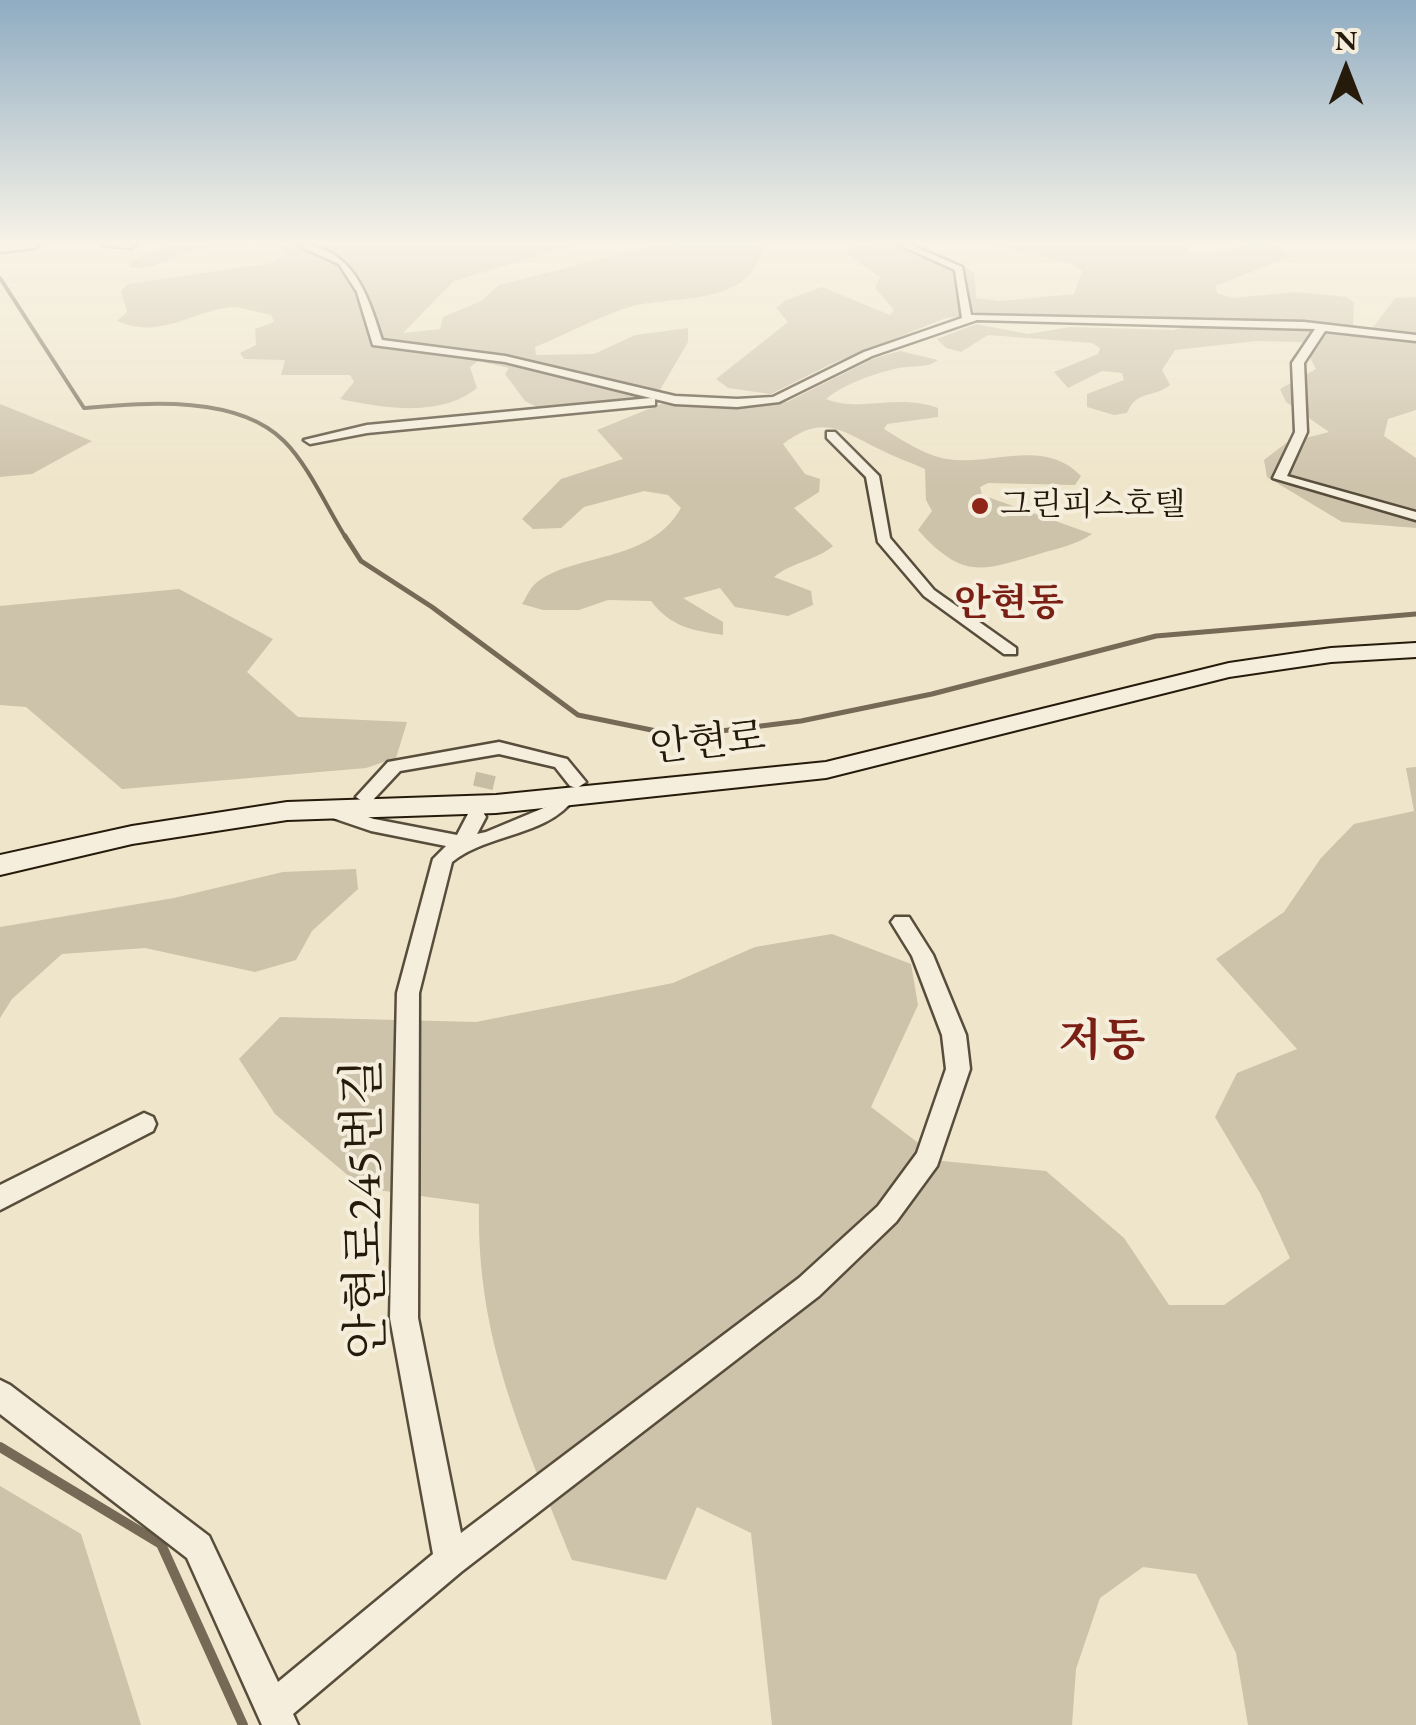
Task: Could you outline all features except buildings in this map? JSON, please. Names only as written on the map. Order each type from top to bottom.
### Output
[{"type":"street","points":[[372,326],[377,343],[504,359],[675,400]]},
{"type":"street","points":[[310,440],[367,430],[675,400],[737,404],[775,400],[868,354],[951,326]]},
{"type":"street","points":[[1270,326],[1416,338]]},
{"type":"street","points":[[1322,327],[1298,363],[1301,432],[1280,478],[1416,516]]},
{"type":"street","points":[[831,434],[872,476],[883,539],[929,593],[1010,650]]},
{"type":"street","name":"안현로","points":[[0,846],[135,818],[252,803],[571,790],[842,750],[1230,656],[1337,643],[1416,641]]},
{"type":"street","name":"안현로","points":[[0,865],[132,835],[287,811],[826,770],[1229,670],[1332,655],[1416,650]]},
{"type":"street","points":[[328,810],[371,824],[463,843],[490,838],[553,811],[571,790],[561,763],[499,748],[394,766],[365,796]]},
{"type":"street","name":"안현로245번길","points":[[450,1561],[404,1318],[408,993],[443,859],[463,843],[476,817]]},
{"type":"street","points":[[0,1395],[198,1548],[276,1717],[450,1561],[808,1287],[886,1214],[928,1158],[958,1069],[954,1034],[922,956],[902,922]]},
{"type":"street","points":[[0,1198],[144,1124]]},
{"type":"shaded area","points":[[264,326],[410,326],[403,333],[440,329],[441,326],[584,326],[535,347],[536,355],[594,354],[635,335],[688,328],[688,342],[660,390],[640,399],[537,407],[525,401],[505,374],[509,368],[478,361],[470,367],[477,388],[446,404],[411,408],[340,399],[354,382],[350,375],[281,375],[285,360],[244,359],[240,353],[256,345],[255,329]]},
{"type":"shaded area","points":[[784,326],[927,326],[831,364],[771,394],[728,388],[716,379]]},
{"type":"shaded area","points":[[972,326],[1028,334],[1070,327],[1173,330],[1192,326],[1353,326],[1372,329],[1375,326],[1416,326],[1416,410],[1388,419],[1384,436],[1416,458],[1416,528],[1342,522],[1267,477],[1264,460],[1286,443],[1329,432],[1286,402],[1280,389],[1316,369],[1302,342],[1256,341],[1175,350],[1162,370],[1170,385],[1135,400],[1127,413],[1114,415],[1087,407],[1087,394],[1124,380],[1122,373],[1102,371],[1068,388],[1054,372],[1098,354],[1100,348],[1092,343],[988,335],[961,352],[946,348],[937,339]]},
{"type":"shaded area","points":[[900,351],[938,360],[870,376],[826,399],[853,404],[908,402],[938,408],[938,417],[887,424],[884,429],[939,457],[964,460],[1034,455],[1067,464],[1081,476],[1075,485],[988,483],[980,487],[982,495],[1092,534],[1067,546],[1002,564],[961,564],[918,530],[932,511],[926,500],[925,469],[843,431],[821,427],[783,444],[805,474],[820,479],[819,492],[794,508],[833,546],[774,577],[811,591],[813,605],[788,616],[735,607],[720,588],[683,598],[723,622],[723,635],[682,626],[666,617],[651,601],[608,600],[579,610],[543,610],[522,604],[533,586],[550,574],[650,539],[681,508],[668,495],[644,491],[584,507],[561,528],[533,529],[522,519],[561,479],[623,459],[597,430],[661,404],[717,407],[787,402],[875,358]]},
{"type":"shaded area","points":[[0,404],[92,441],[32,474],[0,477]]},
{"type":"shaded area","points":[[179,589],[273,639],[247,672],[298,717],[407,722],[396,758],[366,768],[122,789],[26,707],[0,705],[0,606]]},
{"type":"shaded area","points":[[1416,767],[1416,1725],[1248,1725],[1236,1653],[1196,1574],[1143,1567],[1100,1598],[1076,1669],[1072,1725],[772,1725],[751,1533],[697,1507],[666,1580],[572,1560],[520,1429],[494,1344],[485,1300],[479,1204],[363,1188],[275,1114],[239,1059],[280,1017],[476,1022],[673,983],[755,947],[832,934],[911,964],[918,1005],[871,1107],[942,1161],[1046,1171],[1124,1238],[1169,1305],[1224,1305],[1290,1258],[1260,1193],[1215,1117],[1237,1073],[1297,1049],[1216,959],[1284,912],[1321,858],[1354,824],[1414,811],[1406,768]]},
{"type":"shaded area","points":[[356,869],[358,889],[312,931],[296,960],[255,972],[145,948],[62,954],[12,999],[0,1018],[0,927],[174,898],[283,872]]},
{"type":"shaded area","points":[[0,1486],[81,1534],[141,1725],[0,1725]]},
{"type":"waterway","points":[[31,326],[84,408],[189,405],[241,415],[264,426],[302,462],[346,538]]},
{"type":"waterway","points":[[345,536],[361,561],[432,607],[578,715],[681,736],[801,721],[932,694],[1156,636],[1416,614]]},
{"type":"waterway","points":[[0,1447],[161,1544],[243,1725]]},
{"type":"tunnel","points":[[476,817],[486,774]]},
{"type":"place","name":"그린피스호텔","points":[[980,506]]},
{"type":"district","name":"안현동","points":[[1009,605]]},
{"type":"district","name":"저동","points":[[1102,1043]]}]
